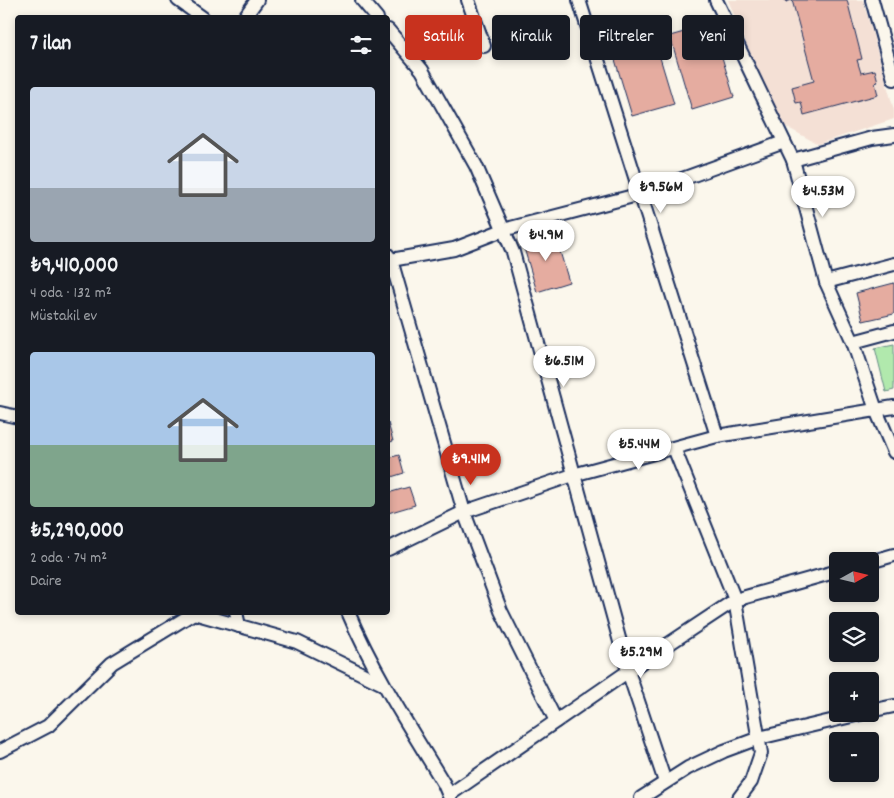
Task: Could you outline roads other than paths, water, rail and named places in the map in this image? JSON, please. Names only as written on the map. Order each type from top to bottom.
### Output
[{"type":"street","points":[[178,0],[199,15]]},
{"type":"street","points":[[246,15],[257,0]]},
{"type":"street","points":[[362,0],[374,15]]},
{"type":"street","points":[[468,0],[484,46]]},
{"type":"street","points":[[579,0],[717,436]]},
{"type":"street","points":[[716,0],[793,160],[826,282],[853,342],[876,410],[894,452]]},
{"type":"street","points":[[872,0],[894,79]]},
{"type":"street","points":[[390,32],[422,70],[476,166],[513,252],[628,671],[665,782]]},
{"type":"street","points":[[793,160],[872,138],[894,134]]},
{"type":"street","points":[[390,258],[454,249],[503,230],[640,194],[784,142]]},
{"type":"street","points":[[390,261],[464,512],[500,611],[556,721]]},
{"type":"street","points":[[826,282],[894,264]]},
{"type":"street","points":[[853,342],[894,331]]},
{"type":"street","points":[[390,548],[464,512],[573,475],[717,436],[894,407]]},
{"type":"street","points":[[0,413],[15,416]]},
{"type":"street","points":[[674,448],[735,600],[762,753],[751,782],[739,798]]},
{"type":"street","points":[[879,559],[894,555]]},
{"type":"street","points":[[349,615],[383,684],[450,797],[628,671],[735,600],[829,574]]},
{"type":"street","points":[[0,751],[48,726],[112,663],[189,615]]},
{"type":"street","points":[[199,615],[297,642],[383,684]]},
{"type":"street","points":[[237,615],[239,626]]},
{"type":"street","points":[[879,709],[894,706]]},
{"type":"street","points":[[641,798],[688,768],[724,751],[759,738],[829,721]]}]
